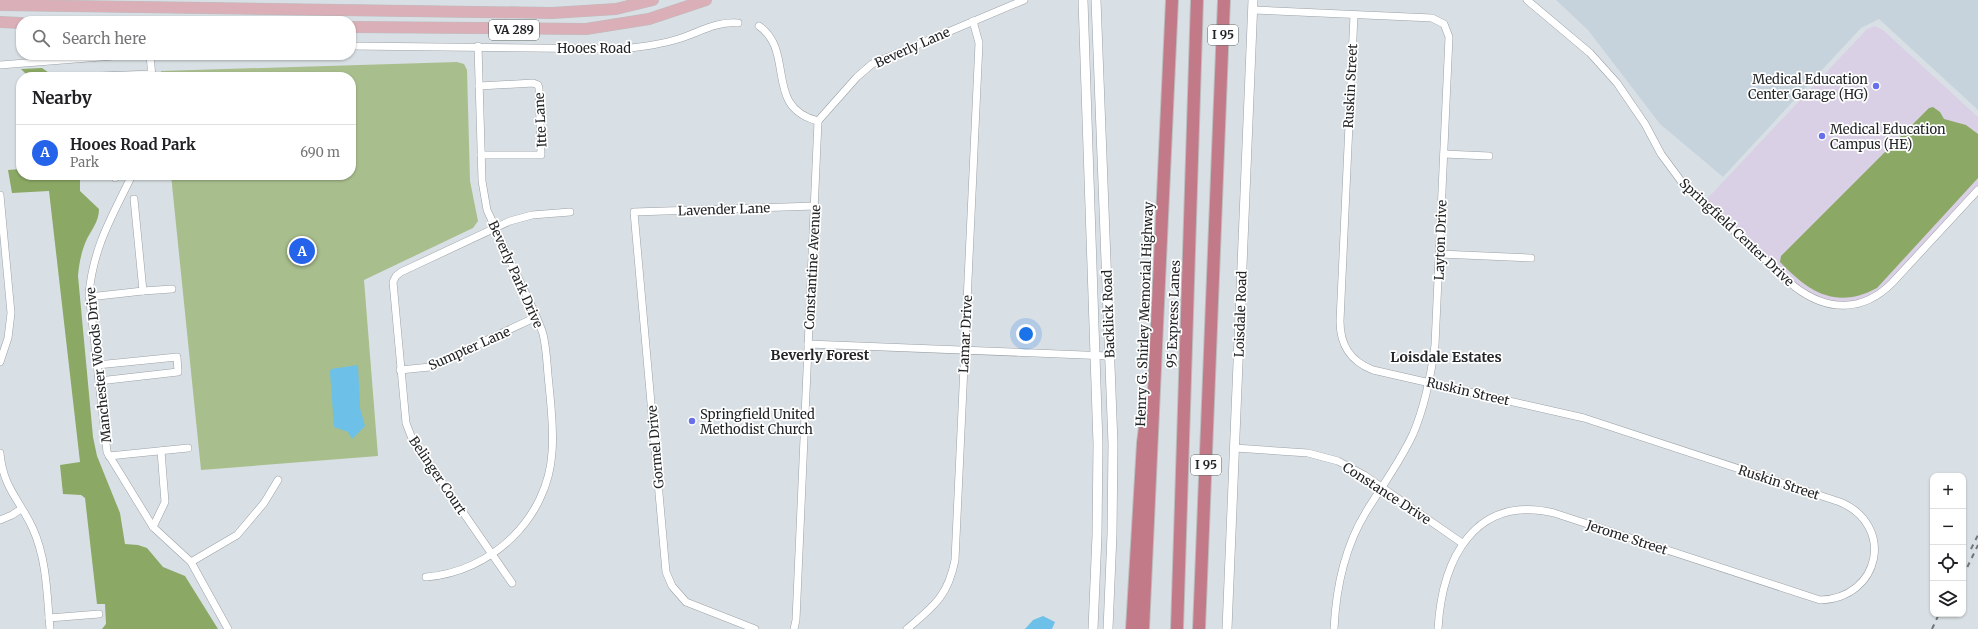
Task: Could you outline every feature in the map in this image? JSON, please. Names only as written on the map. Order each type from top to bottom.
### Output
[{"type":"highway","name":"Henry G. Shirley Memorial Highway","points":[[1143,629],[1172,0]]},
{"type":"highway","name":"95 Express Lanes","points":[[1177,629],[1197,0]]},
{"type":"highway","points":[[1196,33],[1201,0]]},
{"type":"highway","name":"I 95","points":[[1199,629],[1224,1]]},
{"type":"highway","points":[[1132,629],[1144,438],[1156,355]]},
{"type":"main road","name":"VA 289","points":[[0,5],[565,13],[616,8],[653,0]]},
{"type":"main road","name":"VA 289","points":[[356,28],[586,29],[649,19],[706,0]]},
{"type":"main road","name":"Backlick Road","points":[[1083,0],[1098,490],[1093,629]]},
{"type":"main road","name":"Backlick Road","points":[[1096,0],[1113,490],[1108,629]]},
{"type":"main road","name":"Loisdale Road","points":[[1227,629],[1253,0]]},
{"type":"main road","points":[[0,22],[16,23]]},
{"type":"street","name":"Beverly Lane","points":[[818,121],[857,77],[872,64],[1024,0]]},
{"type":"street","name":"Springfield Center Drive","points":[[1527,0],[1586,50],[1617,83],[1645,124],[1661,154],[1681,180],[1795,287],[1822,303],[1840,306],[1854,304],[1871,299],[1879,294],[1892,283],[1978,190]]},
{"type":"street","name":"Layton Drive","points":[[1253,10],[1432,18],[1441,21],[1446,27],[1449,37],[1435,345],[1429,382],[1422,409],[1413,433],[1399,461],[1355,533],[1345,558],[1339,582],[1334,629]]},
{"type":"street","name":"Ruskin Street","points":[[1354,15],[1340,321],[1341,336],[1349,354],[1364,366],[1584,418],[1840,502],[1855,510],[1868,525],[1873,538],[1874,551],[1872,566]]},
{"type":"street","name":"Lamar Drive","points":[[907,629],[935,605],[945,592],[952,578],[955,560],[979,43],[973,21]]},
{"type":"street","name":"Hooes Road","points":[[356,46],[478,46],[596,49],[638,48],[680,38],[723,23],[738,23]]},
{"type":"street","points":[[759,26],[769,34],[776,47],[782,82],[792,106],[804,118],[818,121]]},
{"type":"street","name":"Beverly Park Drive","points":[[426,577],[446,576],[458,572],[479,563],[507,543],[525,523],[543,490],[551,460],[553,433],[543,335],[495,228],[484,197],[478,46]]},
{"type":"street","points":[[0,65],[63,60]]},
{"type":"street","points":[[150,60],[152,72]]},
{"type":"street","name":"Itte Lane","points":[[479,86],[533,83],[538,85],[539,88],[541,155],[482,155]]},
{"type":"street","name":"Constantine Avenue","points":[[794,629],[818,121]]},
{"type":"street","points":[[1444,154],[1489,156]]},
{"type":"street","name":"Manchester Woods Drive","points":[[129,180],[100,238],[90,274],[89,297],[107,452],[153,527],[191,562],[228,629]]},
{"type":"street","points":[[0,195],[11,313],[8,338],[0,362]]},
{"type":"street","points":[[134,199],[143,291]]},
{"type":"street","name":"Lavender Lane","points":[[634,212],[815,206]]},
{"type":"street","points":[[495,228],[510,221],[532,215],[570,212]]},
{"type":"street","name":"Gormel Drive","points":[[634,212],[666,572],[672,586],[686,602],[755,629]]},
{"type":"street","name":"Belinger Court","points":[[495,228],[401,272],[396,276],[393,282],[403,411],[411,436],[512,583]]},
{"type":"street","points":[[1440,254],[1532,258]]},
{"type":"street","points":[[89,297],[172,289]]},
{"type":"street","name":"Sumpter Lane","points":[[400,370],[430,367],[536,317]]},
{"type":"street","points":[[808,344],[1109,356]]},
{"type":"street","points":[[98,365],[177,357],[178,372],[99,381]]},
{"type":"street","points":[[109,456],[188,448]]},
{"type":"street","name":"Constance Drive","points":[[1235,448],[1293,452],[1322,456],[1353,468],[1462,543]]},
{"type":"street","points":[[153,527],[165,502],[160,450]]},
{"type":"street","points":[[0,453],[3,474],[9,488],[33,528],[41,550],[50,629]]},
{"type":"street","points":[[191,562],[237,535],[264,503],[278,480]]},
{"type":"street","points":[[0,520],[21,509]]},
{"type":"street","name":"Jerome Street","points":[[1438,629],[1442,594],[1462,543],[1478,527],[1490,519],[1511,511],[1533,509],[1554,513],[1815,600],[1833,600],[1853,591],[1866,577],[1872,566]]},
{"type":"street","points":[[49,618],[99,614]]},
{"type":"shaded area","points":[[1556,0],[1978,0],[1978,110],[1879,19],[1861,28],[1723,177],[1660,124],[1588,30]]},
{"type":"shaded area","points":[[1875,26],[1883,30],[1978,117],[1978,190],[1871,299],[1833,305],[1795,287],[1704,202],[1867,29]]},
{"type":"green space","points":[[457,62],[464,64],[467,70],[470,181],[478,221],[473,228],[364,280],[378,456],[201,470],[172,180],[356,180],[356,72],[161,71]]},
{"type":"green space","points":[[42,68],[48,72],[24,72],[21,69]]},
{"type":"green space","points":[[1933,107],[1940,112],[1944,119],[1966,125],[1978,134],[1978,178],[1877,288],[1849,297],[1836,297],[1824,294],[1802,282],[1780,262],[1781,256],[1929,108]]},
{"type":"green space","points":[[16,169],[16,180],[80,180],[80,191],[99,209],[96,222],[83,250],[78,276],[93,437],[97,456],[120,513],[125,544],[138,545],[147,548],[163,567],[185,576],[218,629],[102,629],[106,624],[105,604],[97,604],[85,498],[81,495],[63,494],[60,465],[80,462],[49,191],[12,193],[8,170]]},
{"type":"water","points":[[358,365],[360,408],[365,426],[352,439],[348,432],[334,427],[330,372],[331,369]]},
{"type":"water","points":[[1043,616],[1055,622],[1052,629],[1025,629],[1033,620]]},
{"type":"railway","points":[[1971,549],[1978,535]]},
{"type":"railway","points":[[1966,570],[1978,545]]},
{"type":"railway","points":[[1932,629],[1938,617]]},
{"type":"place","name":"Medical Education Center Garage (HG)","points":[[1876,86]]},
{"type":"place","name":"Medical Education Campus (HE)","points":[[1822,136]]},
{"type":"place","name":"Hooes Road Park","points":[[302,251]]},
{"type":"place","name":"Springfield United Methodist Church","points":[[692,421]]},
{"type":"district","name":"Beverly Forest","points":[[820,355]]},
{"type":"district","name":"Loisdale Estates","points":[[1446,357]]}]
